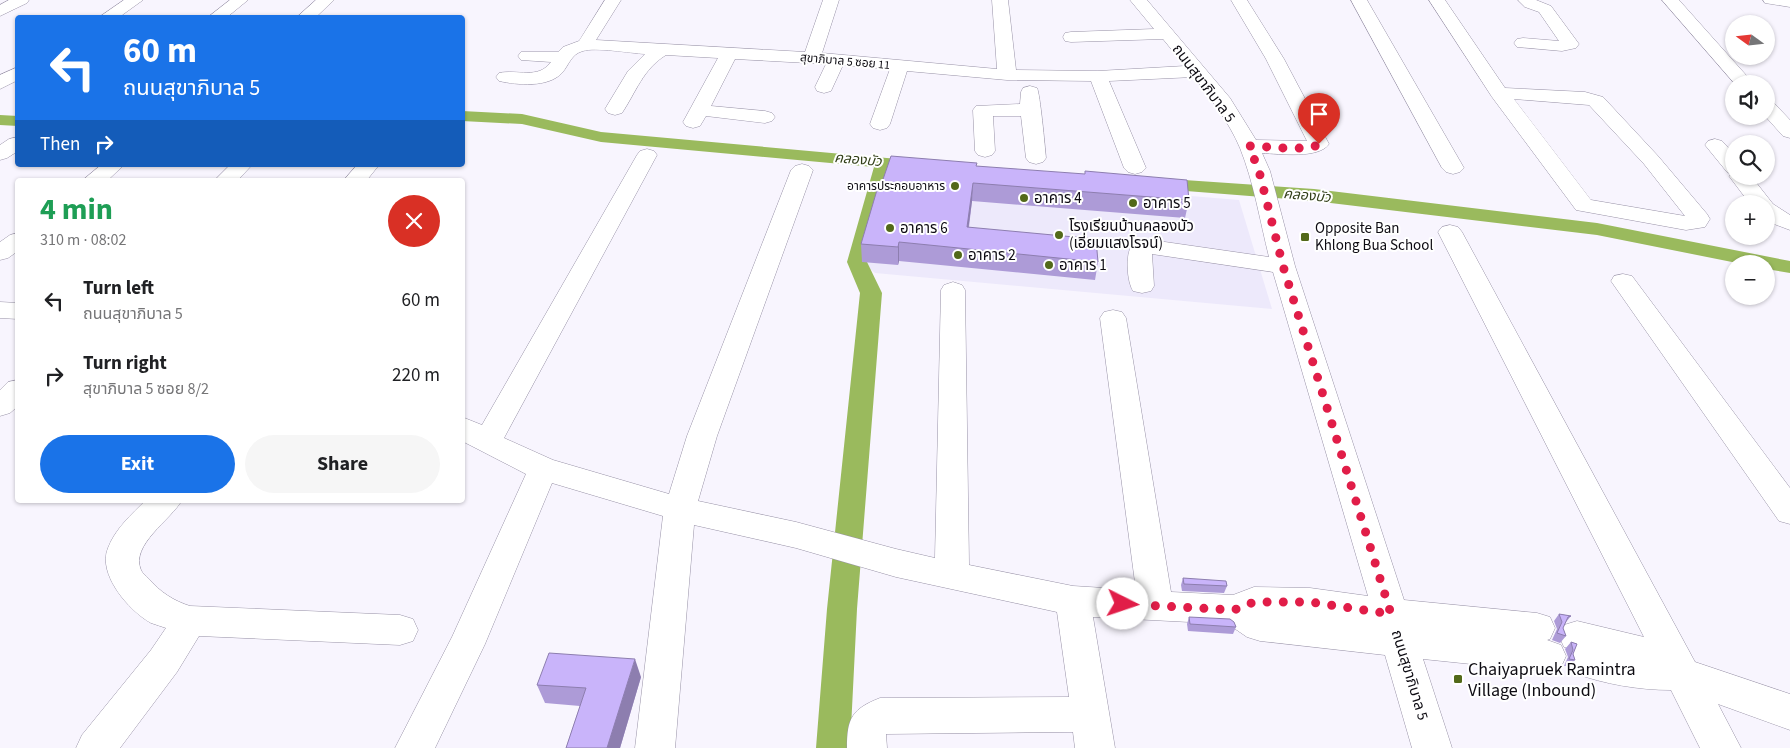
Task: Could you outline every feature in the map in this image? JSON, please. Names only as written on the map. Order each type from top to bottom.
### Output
[{"type":"street","points":[[0,11],[21,0]]},
{"type":"street","points":[[111,15],[134,0]]},
{"type":"street","points":[[219,15],[240,0]]},
{"type":"street","points":[[308,15],[326,0]]},
{"type":"street","points":[[505,76],[539,77],[547,75],[555,69],[561,58],[570,49],[584,45],[613,0]]},
{"type":"street","points":[[812,58],[831,0]]},
{"type":"street","points":[[1000,0],[1007,75]]},
{"type":"street","name":"ถนนสุขาภิบาล 5","points":[[1138,0],[1223,102],[1249,146],[1259,171],[1283,266],[1432,748]]},
{"type":"street","points":[[1238,0],[1275,59],[1319,144],[1314,147],[1249,146]]},
{"type":"street","points":[[1359,0],[1453,168]]},
{"type":"street","points":[[1437,0],[1499,93],[1584,206],[1686,223],[1697,222],[1700,219],[1600,104],[1585,98],[1499,93]]},
{"type":"street","points":[[1523,43],[1562,46],[1570,44],[1545,9],[1526,0]]},
{"type":"street","points":[[1670,0],[1737,75]]},
{"type":"street","points":[[1772,0],[1790,2]]},
{"type":"street","points":[[1071,38],[1166,34]]},
{"type":"street","name":"สุขาภิบาล 5 ซอย 11","points":[[584,45],[812,58],[1030,76],[1098,76],[1199,71]]},
{"type":"street","points":[[615,109],[626,87],[644,63],[652,55],[663,49]]},
{"type":"street","points":[[729,53],[696,116],[765,117]]},
{"type":"street","points":[[527,56],[561,58]]},
{"type":"street","points":[[824,87],[837,60]]},
{"type":"street","points":[[880,124],[900,66]]},
{"type":"street","points":[[0,83],[15,74]]},
{"type":"street","points":[[1030,76],[1030,110],[1036,158]]},
{"type":"street","points":[[1098,76],[1135,168]]},
{"type":"street","points":[[985,151],[983,110],[1030,110]]},
{"type":"street","points":[[1775,116],[1790,132]]},
{"type":"street","points":[[1715,145],[1725,157]]},
{"type":"street","points":[[647,155],[475,434],[543,469],[680,510],[796,535],[896,563],[952,576],[1073,601],[1234,610],[1260,626],[1395,627],[1542,642]]},
{"type":"street","points":[[97,178],[111,167]]},
{"type":"street","points":[[228,178],[240,167]]},
{"type":"street","points":[[357,178],[367,167]]},
{"type":"street","points":[[656,748],[680,510],[702,436],[802,170]]},
{"type":"street","points":[[1747,185],[1755,195]]},
{"type":"street","points":[[1775,216],[1790,223]]},
{"type":"street","points":[[1450,232],[1721,748]]},
{"type":"street","points":[[0,253],[15,242]]},
{"type":"street","points":[[1142,286],[1140,250],[1150,247],[1283,266]]},
{"type":"street","points":[[1623,282],[1790,512]]},
{"type":"street","points":[[952,576],[953,290]]},
{"type":"street","points":[[0,310],[15,311]]},
{"type":"street","points":[[1113,318],[1156,607]]},
{"type":"street","points":[[0,406],[15,392]]},
{"type":"street","points":[[415,748],[466,644],[543,469]]},
{"type":"street","points":[[163,503],[135,532],[123,550],[124,574],[141,594],[163,612],[190,621],[400,630]]},
{"type":"street","points":[[867,748],[868,726],[872,719],[880,716],[1093,731],[1073,601]]},
{"type":"street","points":[[96,748],[164,661],[190,621]]},
{"type":"street","points":[[1582,649],[1648,673],[1681,674],[1790,712]]},
{"type":"shaded area","name":"โรงเรียนบ้านคลองบัว (เอี่ยมแสงโรจน์)","points":[[889,171],[1239,200],[1272,309],[875,273],[862,262]]},
{"type":"building","points":[[891,156],[977,163],[976,166],[1085,174],[1085,171],[1187,180],[1189,200],[973,183],[967,227],[1096,239],[1098,262],[899,242],[898,247],[861,244],[877,190],[879,191]]},
{"type":"building","points":[[1183,578],[1226,581],[1227,586],[1184,584]]},
{"type":"building","points":[[1559,614],[1571,616],[1568,617],[1563,628],[1566,636],[1557,633],[1562,622]]},
{"type":"building","points":[[1189,617],[1230,619],[1236,627],[1190,624]]},
{"type":"building","points":[[1571,642],[1577,644],[1573,654],[1575,660],[1569,659],[1573,650]]},
{"type":"building","points":[[549,653],[635,659],[607,748],[566,748],[586,688],[537,685]]},
{"type":"waterway","name":"คลองบัว","points":[[465,116],[522,119],[601,137],[920,166]]},
{"type":"waterway","name":"คลองบัว","points":[[0,120],[15,121]]},
{"type":"waterway","points":[[833,748],[842,609],[871,293],[857,262],[884,163]]},
{"type":"waterway","name":"คลองบัว","points":[[1155,184],[1314,195],[1597,229],[1790,267]]},
{"type":"place","name":"อาคารประกอบอาหาร","points":[[955,186]]},
{"type":"place","name":"อาคาร 4","points":[[1024,198]]},
{"type":"place","name":"อาคาร 5","points":[[1133,203]]},
{"type":"place","name":"อาคาร 6","points":[[890,228]]},
{"type":"place","name":"โรงเรียนบ้านคลองบัว (เอี่ยมแสงโรจน์)","points":[[1059,235]]},
{"type":"place","name":"Opposite Ban Khlong Bua School","points":[[1305,237]]},
{"type":"place","name":"อาคาร 2","points":[[958,255]]},
{"type":"place","name":"อาคาร 1","points":[[1049,265]]},
{"type":"place","name":"Chaiyapruek Ramintra Village (Inbound)","points":[[1458,679]]},
{"type":"route","points":[[1123,604],[1234,610],[1254,602],[1310,602],[1391,614],[1283,266],[1259,171],[1249,146],[1314,147],[1319,144]]}]
